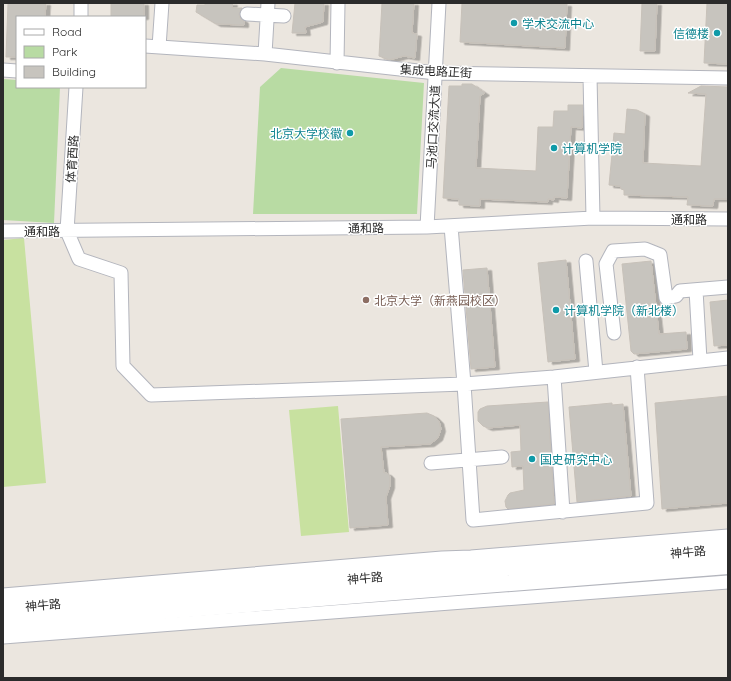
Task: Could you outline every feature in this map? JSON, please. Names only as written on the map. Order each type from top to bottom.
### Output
[{"type":"main road","name":"神牛路","points":[[3,608],[728,549]]},
{"type":"main road","name":"神牛路","points":[[3,623],[728,565]]},
{"type":"street","points":[[81,3],[81,16]]},
{"type":"street","points":[[159,47],[162,3]]},
{"type":"street","points":[[337,63],[338,3]]},
{"type":"street","name":"马池口交流大道","points":[[427,227],[439,3]]},
{"type":"street","points":[[265,54],[267,9]]},
{"type":"street","points":[[247,14],[267,9],[284,16]]},
{"type":"street","name":"集成电路正街","points":[[146,46],[265,54],[436,73],[728,78]]},
{"type":"street","points":[[3,70],[16,71]]},
{"type":"street","points":[[590,76],[593,218]]},
{"type":"street","name":"体育西路","points":[[67,231],[76,88]]},
{"type":"street","name":"通和路","points":[[3,231],[427,227],[593,218],[728,219]]},
{"type":"street","points":[[451,226],[470,459],[473,520],[647,503],[637,367]]},
{"type":"street","points":[[67,231],[79,259],[121,273],[123,366],[151,394],[464,384],[554,377],[728,358]]},
{"type":"street","points":[[614,332],[606,264],[612,251],[645,249],[660,254],[666,298],[676,296],[680,291],[728,287]]},
{"type":"street","points":[[586,261],[596,372]]},
{"type":"street","points":[[696,290],[700,360]]},
{"type":"street","points":[[554,377],[563,512]]},
{"type":"street","points":[[431,463],[502,457]]},
{"type":"street","name":"神牛路","points":[[3,595],[442,558],[471,557],[728,536]]},
{"type":"street","points":[[3,637],[728,582]]},
{"type":"green space","points":[[281,68],[424,83],[417,214],[253,214],[260,87]]},
{"type":"green space","points":[[3,79],[16,80],[16,88],[60,88],[54,223],[3,220]]},
{"type":"green space","points":[[24,238],[46,483],[3,487],[3,240]]},
{"type":"green space","points":[[338,406],[349,532],[301,536],[289,410]]},
{"type":"building","points":[[8,3],[46,3],[45,16],[16,16],[16,57],[6,57]]},
{"type":"building","points":[[111,3],[144,3],[144,16],[111,16]]},
{"type":"building","points":[[205,3],[233,3],[232,8],[242,8],[239,14],[240,18],[244,21],[244,25],[216,24],[196,12],[197,5],[205,5]]},
{"type":"building","points":[[295,3],[324,3],[323,22],[305,27],[306,33],[292,33]]},
{"type":"building","points":[[382,3],[414,3],[412,33],[417,34],[415,58],[404,56],[389,60],[379,56]]},
{"type":"building","name":"学术交流中心","points":[[462,3],[567,4],[565,48],[460,42]]},
{"type":"building","points":[[642,3],[657,3],[655,51],[640,51]]},
{"type":"building","name":"信德楼","points":[[707,3],[728,3],[728,64],[704,63]]},
{"type":"building","name":"计算机学院","points":[[462,84],[472,84],[485,93],[480,96],[476,168],[536,171],[538,127],[553,127],[554,111],[568,111],[568,105],[583,105],[582,128],[571,127],[567,198],[554,197],[554,200],[548,199],[548,202],[480,199],[480,206],[459,205],[459,199],[443,198],[449,86],[462,86]]},
{"type":"building","points":[[701,86],[728,87],[728,199],[714,199],[713,206],[687,205],[688,197],[624,195],[624,190],[621,189],[620,186],[609,185],[614,133],[625,134],[627,109],[637,110],[645,114],[643,163],[701,166],[706,94],[688,93]]},
{"type":"building","name":"计算机学院（新北楼）","points":[[566,260],[575,359],[548,362],[538,263]]},
{"type":"building","points":[[651,261],[659,334],[686,332],[687,349],[634,354],[631,351],[622,264]]},
{"type":"building","points":[[487,268],[495,367],[471,369],[463,270]]},
{"type":"building","points":[[728,300],[728,345],[714,346],[710,302]]},
{"type":"building","points":[[728,396],[728,503],[662,509],[655,403]]},
{"type":"building","name":"国史研究中心","points":[[548,402],[554,504],[508,509],[505,501],[508,495],[510,493],[524,490],[523,466],[512,467],[511,452],[521,451],[520,425],[488,428],[483,426],[478,421],[478,412],[480,409],[487,406]]},
{"type":"building","points":[[612,403],[612,405],[623,404],[631,496],[577,502],[569,407]]},
{"type":"building","points":[[427,413],[434,416],[439,421],[441,429],[438,438],[430,444],[381,447],[384,473],[387,473],[390,476],[390,486],[386,497],[388,525],[350,528],[341,419]]},
{"type":"place","name":"学术交流中心","points":[[514,23]]},
{"type":"place","name":"信德楼","points":[[717,33]]},
{"type":"place","name":"北京大学校徽","points":[[350,133]]},
{"type":"place","name":"计算机学院","points":[[554,148]]},
{"type":"place","name":"北京大学（新燕园校区）","points":[[366,300]]},
{"type":"place","name":"计算机学院（新北楼）","points":[[556,310]]},
{"type":"place","name":"国史研究中心","points":[[532,459]]}]
